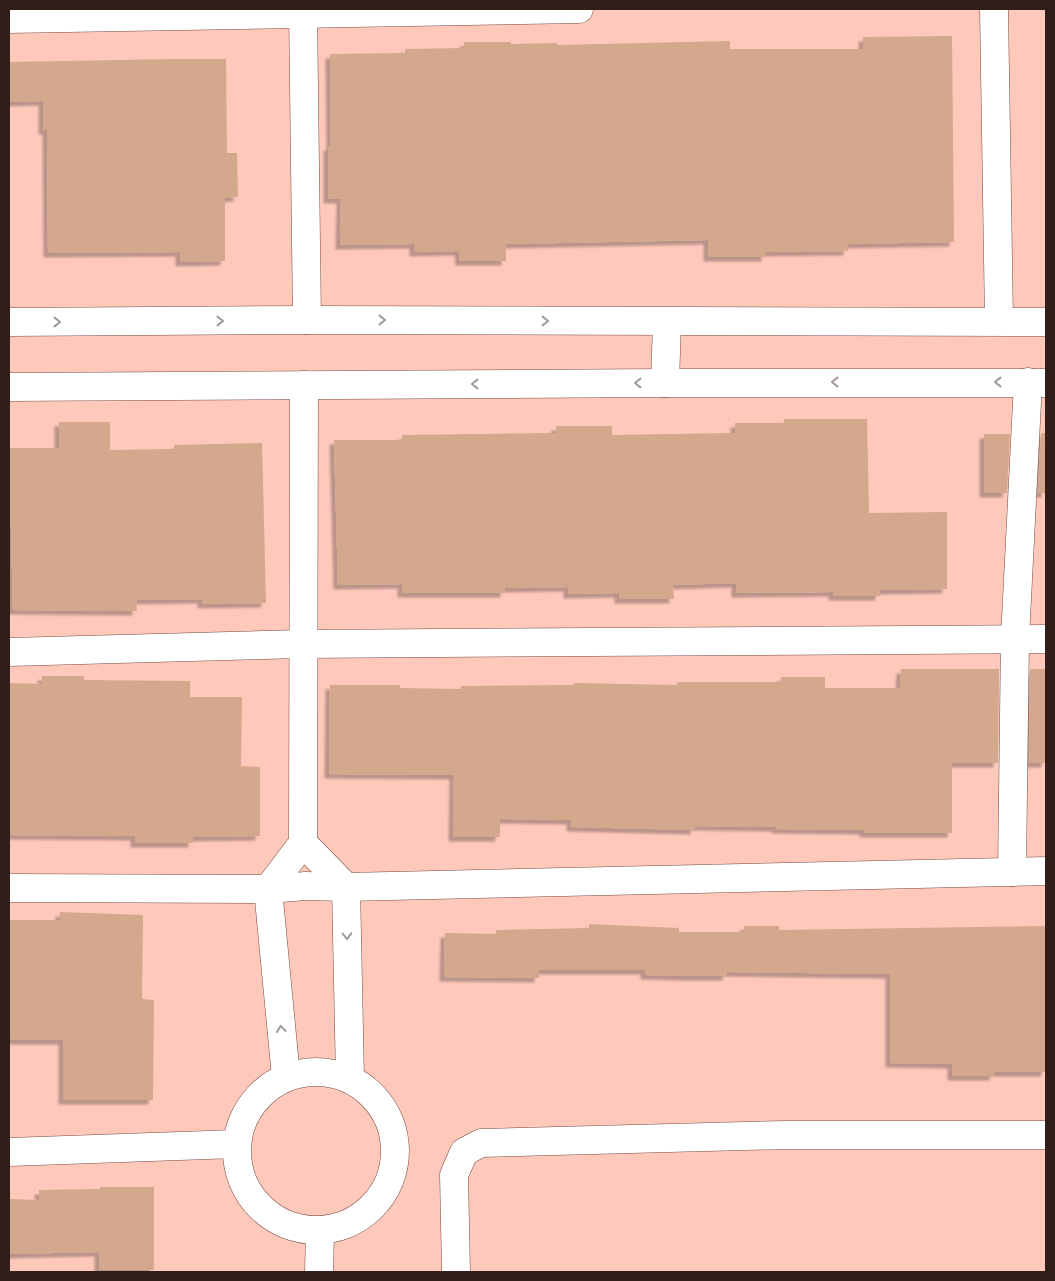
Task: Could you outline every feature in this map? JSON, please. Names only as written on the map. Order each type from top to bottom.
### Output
[{"type":"street","points":[[9,19],[303,12],[579,9]]},
{"type":"street","points":[[994,9],[999,321]]},
{"type":"street","points":[[303,12],[307,320]]},
{"type":"street","points":[[9,322],[307,320],[1046,322]]},
{"type":"street","points":[[665,382],[667,322]]},
{"type":"street","points":[[9,387],[665,382],[1037,383],[1014,640],[1012,872]]},
{"type":"street","points":[[286,1077],[268,889],[303,843],[304,385]]},
{"type":"street","points":[[9,652],[303,644],[1046,639]]},
{"type":"street","points":[[303,843],[346,887],[350,1079]]},
{"type":"street","points":[[9,888],[268,889],[306,886],[346,887],[1046,871]]},
{"type":"street","points":[[318,1071],[350,1079],[372,1093],[388,1115],[396,1140],[393,1173],[378,1202],[352,1223],[320,1231],[286,1226],[258,1207],[240,1178],[236,1144],[244,1116],[262,1093],[286,1077],[318,1071]]},
{"type":"street","points":[[456,1272],[454,1175],[464,1152],[481,1143],[786,1135],[1046,1134]]},
{"type":"street","points":[[9,1152],[236,1144]]},
{"type":"street","points":[[319,1272],[320,1231]]},
{"type":"building","points":[[952,36],[954,242],[848,244],[848,251],[766,252],[766,257],[708,257],[708,240],[506,244],[506,261],[460,261],[459,251],[414,252],[414,244],[340,245],[341,199],[328,199],[328,146],[331,146],[330,54],[405,53],[405,49],[464,48],[464,42],[557,43],[557,45],[730,41],[730,49],[863,49],[863,37]]},
{"type":"building","points":[[226,59],[227,153],[237,153],[238,197],[225,198],[225,261],[180,262],[180,252],[48,253],[47,130],[43,130],[43,101],[9,102],[9,62]]},
{"type":"building","points":[[784,419],[867,419],[869,513],[947,512],[947,589],[880,590],[880,596],[833,596],[833,592],[736,593],[736,583],[673,585],[674,599],[619,599],[619,593],[568,594],[568,587],[505,588],[505,593],[402,593],[402,584],[338,585],[334,440],[402,440],[402,435],[556,433],[556,426],[612,426],[612,435],[735,433],[735,423],[784,423]]},
{"type":"building","points":[[59,422],[110,422],[110,450],[174,449],[174,445],[262,443],[266,603],[202,604],[202,599],[136,600],[137,611],[13,610],[9,448],[59,448]]},
{"type":"building","points":[[1041,433],[1046,433],[1046,493],[1038,493]]},
{"type":"building","points":[[984,434],[1010,434],[1007,493],[984,493]]},
{"type":"building","points":[[901,669],[999,669],[998,763],[952,763],[952,833],[864,833],[864,830],[776,829],[776,827],[695,826],[695,830],[571,827],[571,820],[500,819],[500,837],[453,837],[454,775],[329,774],[330,685],[400,685],[400,688],[461,689],[461,686],[574,685],[574,683],[677,685],[677,682],[781,682],[781,677],[825,677],[825,688],[900,688]]},
{"type":"building","points":[[1030,669],[1046,669],[1046,763],[1029,763]]},
{"type":"building","points":[[42,676],[84,676],[84,680],[190,681],[190,697],[242,697],[241,766],[260,767],[260,836],[193,837],[193,843],[135,843],[135,836],[9,835],[9,683],[42,684]]},
{"type":"building","points":[[60,912],[143,915],[142,999],[154,1000],[153,1100],[63,1100],[63,1040],[11,1040],[9,920],[60,920]]},
{"type":"building","points":[[589,924],[679,928],[679,932],[744,932],[744,926],[779,926],[779,930],[1046,926],[1046,1072],[994,1072],[994,1076],[952,1076],[952,1064],[890,1063],[890,974],[727,972],[727,976],[685,976],[645,975],[645,970],[539,970],[539,978],[444,977],[445,933],[496,934],[496,930],[589,928]]},
{"type":"building","points":[[100,1187],[154,1187],[154,1270],[99,1270],[99,1252],[9,1254],[9,1199],[39,1200],[39,1190],[100,1189]]}]
